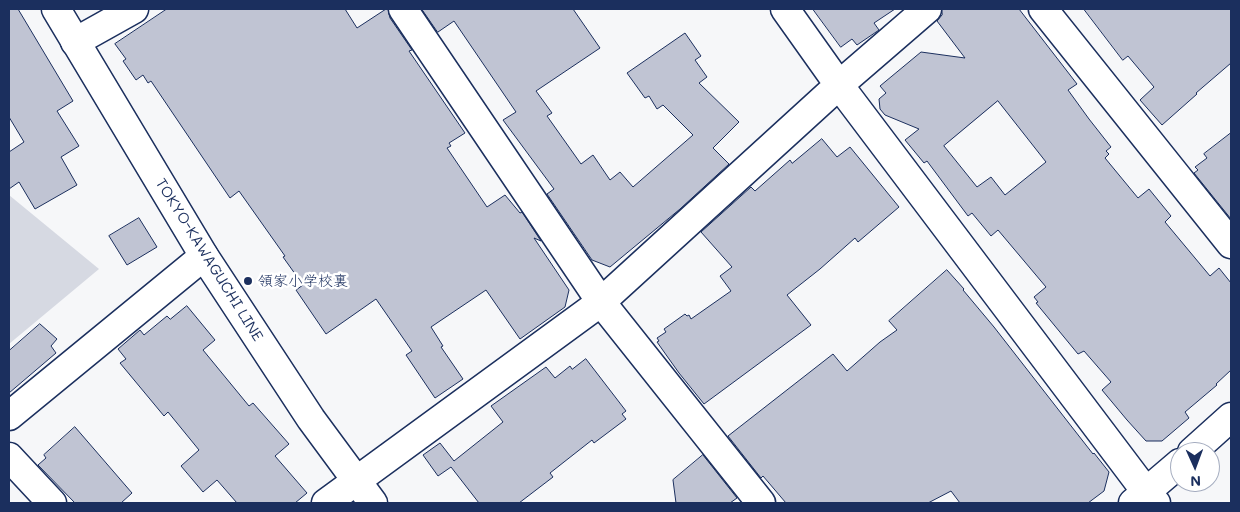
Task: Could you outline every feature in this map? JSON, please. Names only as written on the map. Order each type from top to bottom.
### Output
[{"type":"street","name":"TOKYO-KAWAGUCHI LINE","points":[[56,9],[204,256],[312,419],[373,503]]},
{"type":"street","points":[[76,42],[134,9]]},
{"type":"street","points":[[403,9],[601,302],[761,503]]},
{"type":"street","points":[[786,9],[839,85],[1145,500],[1170,474]]},
{"type":"street","points":[[326,503],[601,302],[839,85],[927,9]]},
{"type":"street","points":[[1043,9],[1231,244]]},
{"type":"street","points":[[9,416],[204,256]]},
{"type":"street","points":[[1203,442],[1231,417]]},
{"type":"street","points":[[9,457],[52,503]]},
{"type":"shaded area","points":[[9,195],[99,269],[9,344]]},
{"type":"building","points":[[9,9],[18,9],[73,101],[57,111],[79,146],[61,157],[77,185],[35,209],[19,182],[9,189],[9,152],[24,142],[9,117]]},
{"type":"building","points":[[167,9],[345,9],[357,28],[388,9],[390,18],[412,50],[409,51],[465,133],[449,143],[451,146],[447,148],[487,207],[505,195],[520,213],[522,212],[541,241],[534,238],[569,290],[565,307],[520,339],[486,290],[431,327],[443,346],[441,347],[463,379],[435,398],[406,355],[412,351],[376,299],[326,334],[296,290],[303,285],[239,191],[230,198],[151,81],[148,83],[143,75],[136,80],[123,61],[126,59],[115,44]]},
{"type":"building","points":[[422,9],[573,9],[600,48],[536,91],[552,113],[547,116],[581,164],[593,155],[610,180],[620,172],[633,187],[693,135],[663,105],[657,109],[649,96],[645,98],[627,73],[685,33],[701,56],[695,60],[707,77],[699,83],[739,122],[713,148],[729,164],[680,209],[610,267],[592,260],[547,194],[554,189],[503,120],[516,112],[454,21],[438,32]]},
{"type":"building","points":[[813,9],[895,9],[874,23],[879,30],[857,45],[852,39],[841,47]]},
{"type":"building","points":[[942,9],[1019,9],[1077,84],[1068,90],[1111,147],[1106,151],[1109,154],[1105,158],[1138,198],[1149,189],[1171,216],[1165,222],[1210,276],[1219,268],[1231,283],[1231,370],[1217,385],[1185,412],[1189,418],[1162,441],[1146,441],[1127,420],[1102,390],[1111,382],[1084,351],[1078,354],[1036,303],[1038,302],[1034,297],[1046,287],[998,230],[991,236],[972,213],[968,216],[927,161],[924,163],[905,140],[919,129],[885,115],[880,109],[879,99],[886,93],[880,86],[921,52],[965,58],[937,21],[942,15]],"holes":[[[998,101],[1046,162],[1005,195],[991,177],[977,187],[944,146]]]},
{"type":"building","points":[[1084,9],[1231,9],[1231,63],[1162,125],[1140,100],[1154,87],[1128,56],[1123,60]]},
{"type":"building","points":[[1231,133],[1231,219],[1194,173],[1198,170],[1195,167],[1207,158],[1204,154]]},
{"type":"building","points":[[822,139],[837,157],[850,147],[899,207],[858,242],[855,238],[787,295],[811,325],[704,404],[657,342],[659,341],[657,338],[666,332],[664,329],[685,314],[689,315],[691,319],[731,291],[720,276],[732,267],[701,232],[751,187],[755,191],[790,160],[792,163]]},
{"type":"building","points":[[139,218],[157,247],[127,265],[109,236]]},
{"type":"building","points":[[947,270],[1109,472],[1104,491],[1088,503],[960,503],[951,491],[928,503],[786,503],[763,476],[761,478],[728,436],[833,354],[847,371],[880,342],[897,330],[889,321]]},
{"type":"building","points":[[187,306],[215,340],[203,350],[249,406],[253,403],[289,444],[275,456],[307,493],[295,503],[237,503],[217,480],[203,492],[181,466],[199,450],[168,412],[164,416],[120,363],[126,359],[118,349],[140,330],[144,335],[167,316],[170,319]]},
{"type":"building","points":[[40,324],[57,339],[51,346],[56,353],[9,393],[9,351]]},
{"type":"building","points":[[586,359],[626,411],[622,414],[626,419],[594,443],[592,440],[550,473],[553,477],[519,503],[479,503],[451,467],[438,476],[423,455],[440,443],[454,461],[503,422],[491,406],[546,367],[555,378],[570,366],[572,369]]},
{"type":"building","points":[[75,427],[132,493],[121,503],[75,503],[38,465],[46,458],[44,455]]},
{"type":"building","points":[[703,455],[737,498],[730,503],[676,503],[673,480]]},
{"type":"place","name":"領家小学校裏","points":[[248,281]]}]
